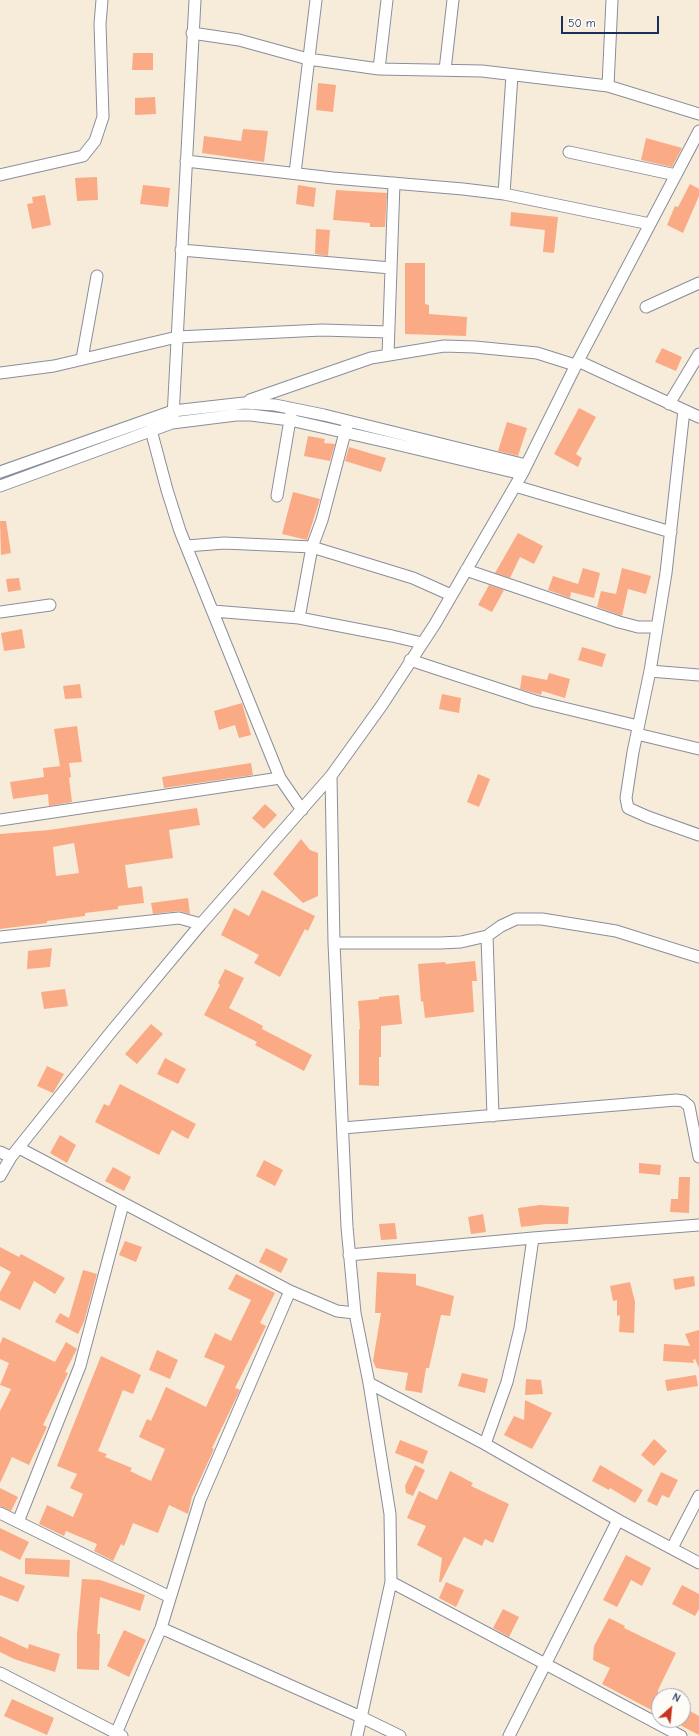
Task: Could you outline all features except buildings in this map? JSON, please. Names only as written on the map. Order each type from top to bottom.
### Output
[{"type":"street","points":[[0,175],[83,156],[96,141],[103,117],[100,24],[102,0]]},
{"type":"street","points":[[172,423],[192,33],[195,0]]},
{"type":"street","points":[[295,173],[316,0]]},
{"type":"street","points":[[379,69],[387,0]]},
{"type":"street","points":[[446,70],[453,0]]},
{"type":"street","points":[[608,86],[612,0]]},
{"type":"street","points":[[192,33],[239,40],[308,59],[379,69],[482,71],[608,86],[699,114]]},
{"type":"street","points":[[504,194],[512,75]]},
{"type":"street","points":[[0,1176],[11,1157],[111,1032],[201,924],[331,776],[382,705],[451,596],[524,470],[577,363],[699,131]]},
{"type":"street","points":[[569,152],[676,175]]},
{"type":"street","points":[[186,161],[394,183],[463,188],[504,194],[650,224]]},
{"type":"street","points":[[388,355],[394,183]]},
{"type":"street","points":[[181,250],[391,268]]},
{"type":"street","points":[[82,359],[97,276]]},
{"type":"street","points":[[646,307],[699,283]]},
{"type":"street","points":[[0,373],[54,366],[177,337],[322,330],[388,332]]},
{"type":"street","points":[[244,403],[371,358],[444,346],[475,347],[538,353],[577,363],[699,417]]},
{"type":"street","points":[[669,404],[699,354]]},
{"type":"street","points":[[0,472],[173,411],[244,403],[275,405],[349,421],[524,470]]},
{"type":"street","points":[[277,496],[292,408]]},
{"type":"street","points":[[684,410],[671,532],[658,627],[627,785],[626,805],[628,808],[648,817],[699,835]]},
{"type":"street","points":[[0,486],[172,423],[236,415],[262,416],[290,420],[524,470]]},
{"type":"street","points":[[299,618],[312,547],[322,520],[349,421]]},
{"type":"street","points":[[152,430],[167,490],[187,546],[280,778],[302,810]]},
{"type":"street","points":[[515,486],[671,532]]},
{"type":"street","points":[[187,546],[224,543],[312,547],[414,578],[451,596]]},
{"type":"street","points":[[466,570],[619,622],[638,627],[658,627]]},
{"type":"street","points":[[0,612],[50,605]]},
{"type":"street","points":[[213,611],[299,618],[422,643]]},
{"type":"street","points":[[410,660],[535,701],[699,749]]},
{"type":"street","points":[[650,672],[699,675]]},
{"type":"street","points":[[331,776],[334,943],[349,1255],[355,1313],[369,1383],[390,1514],[391,1582],[357,1736]]},
{"type":"street","points":[[0,820],[280,778]]},
{"type":"street","points":[[0,937],[179,918],[201,924]]},
{"type":"street","points":[[334,943],[440,944],[461,942],[487,936],[501,926],[516,919],[542,919],[616,931],[699,957]]},
{"type":"street","points":[[487,936],[493,1116]]},
{"type":"street","points":[[343,1128],[676,1100],[683,1101],[689,1106],[698,1152]]},
{"type":"street","points":[[19,1148],[290,1291],[337,1311],[355,1313]]},
{"type":"street","points":[[0,1152],[11,1157]]},
{"type":"street","points":[[18,1522],[80,1366],[123,1204]]},
{"type":"street","points":[[349,1255],[533,1238],[699,1225]]},
{"type":"street","points":[[485,1444],[508,1382],[520,1328],[533,1238]]},
{"type":"street","points":[[0,1673],[118,1735],[161,1628],[200,1500],[290,1291]]},
{"type":"street","points":[[369,1383],[485,1444],[618,1520],[699,1563]]},
{"type":"street","points":[[672,1548],[699,1496]]},
{"type":"street","points":[[0,1513],[170,1597]]},
{"type":"street","points":[[509,1736],[618,1520]]},
{"type":"street","points":[[391,1582],[681,1736]]},
{"type":"street","points":[[161,1628],[361,1717],[400,1736]]}]
